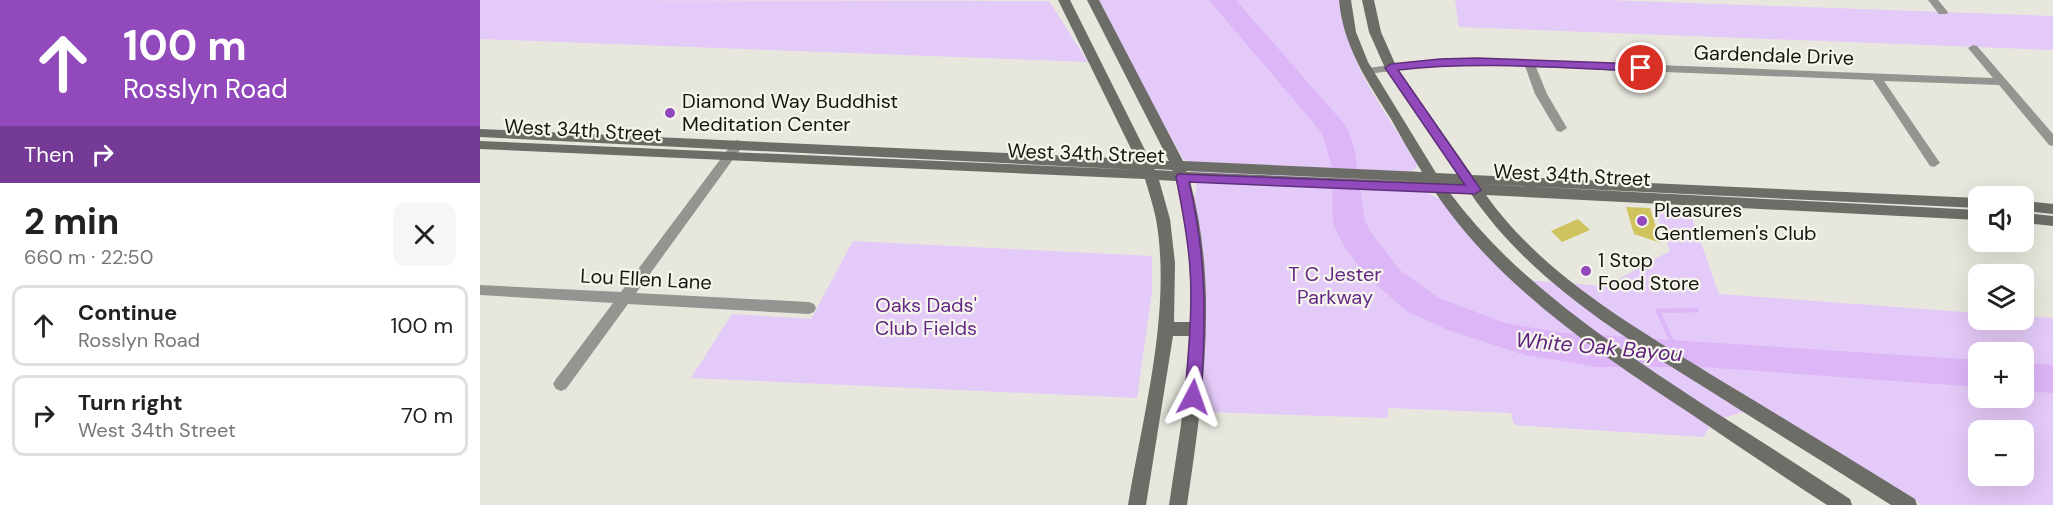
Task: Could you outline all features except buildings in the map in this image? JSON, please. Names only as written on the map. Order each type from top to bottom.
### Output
[{"type":"main road","points":[[1064,0],[1104,50],[1170,147],[1180,171],[1193,226],[1198,329],[1191,419],[1178,505]]},
{"type":"main road","points":[[1093,0],[1104,50],[1163,219],[1167,263],[1166,329],[1137,505]]},
{"type":"main road","points":[[1345,0],[1350,34],[1367,71],[1434,182],[1462,219],[1503,265],[1565,317],[1633,368],[1844,505]]},
{"type":"main road","points":[[1368,0],[1375,32],[1391,68],[1505,230],[1563,284],[1619,326],[1908,505]]},
{"type":"main road","name":"West 34th Street","points":[[481,137],[597,151],[729,158],[971,162]]},
{"type":"main road","name":"West 34th Street","points":[[481,137],[738,144],[971,162],[1434,182],[1475,190],[1968,215]]},
{"type":"main road","points":[[597,151],[608,139]]},
{"type":"main road","name":"West 34th Street","points":[[1434,182],[1466,177],[1968,202]]},
{"type":"main road","points":[[2034,207],[2053,208]]},
{"type":"main road","points":[[2034,219],[2053,221]]},
{"type":"main road","points":[[1542,297],[1563,284]]},
{"type":"main road","points":[[1166,329],[1198,329]]},
{"type":"street","points":[[1933,0],[1943,12]]},
{"type":"street","points":[[1973,48],[2053,142]]},
{"type":"street","name":"Gardendale Drive","points":[[1367,71],[1440,62],[1529,63],[2001,82]]},
{"type":"street","points":[[1529,63],[1540,94],[1561,128]]},
{"type":"street","points":[[1876,76],[1934,163]]},
{"type":"street","points":[[561,384],[627,298],[738,144]]},
{"type":"street","name":"Lou Ellen Lane","points":[[480,290],[809,308]]},
{"type":"green space","points":[[480,0],[1049,1],[1088,62],[480,39]]},
{"type":"green space","name":"T C Jester Parkway","points":[[1095,0],[1340,0],[1349,44],[1368,85],[1417,163],[1417,167],[1412,171],[1428,193],[1441,200],[1480,249],[1511,279],[1606,286],[1670,251],[1654,207],[1689,209],[1719,294],[1968,312],[1968,330],[2034,330],[2034,317],[2053,318],[2053,505],[1922,505],[1763,406],[1707,423],[1709,428],[1703,437],[1514,425],[1511,413],[1388,408],[1388,418],[1203,412],[1197,404],[1206,304],[1202,243],[1194,197],[1197,188],[1189,162],[1183,159]]},
{"type":"green space","points":[[1455,0],[1608,0],[2053,16],[2053,50],[1459,27]]},
{"type":"green space","name":"Oaks Dads' Club Fields","points":[[853,241],[1152,256],[1152,292],[1137,398],[691,378],[732,314],[811,319]]},
{"type":"water","name":"White Oak Bayou","points":[[1209,0],[1236,0],[1347,127],[1354,147],[1365,221],[1372,234],[1401,271],[1439,298],[1505,323],[1564,333],[1968,359],[1968,386],[1703,367],[1597,367],[1525,355],[1448,330],[1408,312],[1367,277],[1345,248],[1333,224],[1332,167],[1322,133]]},
{"type":"water","points":[[2034,364],[2053,365],[2053,393],[2034,392]]},
{"type":"waterway","name":"White Oak Bayou","points":[[1673,344],[1658,311],[1697,310]]},
{"type":"place","name":"Diamond Way Buddhist Meditation Center","points":[[670,113]]},
{"type":"place","name":"Pleasures Gentlemen's Club","points":[[1642,221]]},
{"type":"place","name":"1 Stop Food Store","points":[[1586,271]]},
{"type":"route","points":[[1193,397],[1198,329],[1197,269],[1193,226],[1182,177],[1475,190],[1391,68],[1440,62],[1477,61],[1641,68]]}]
